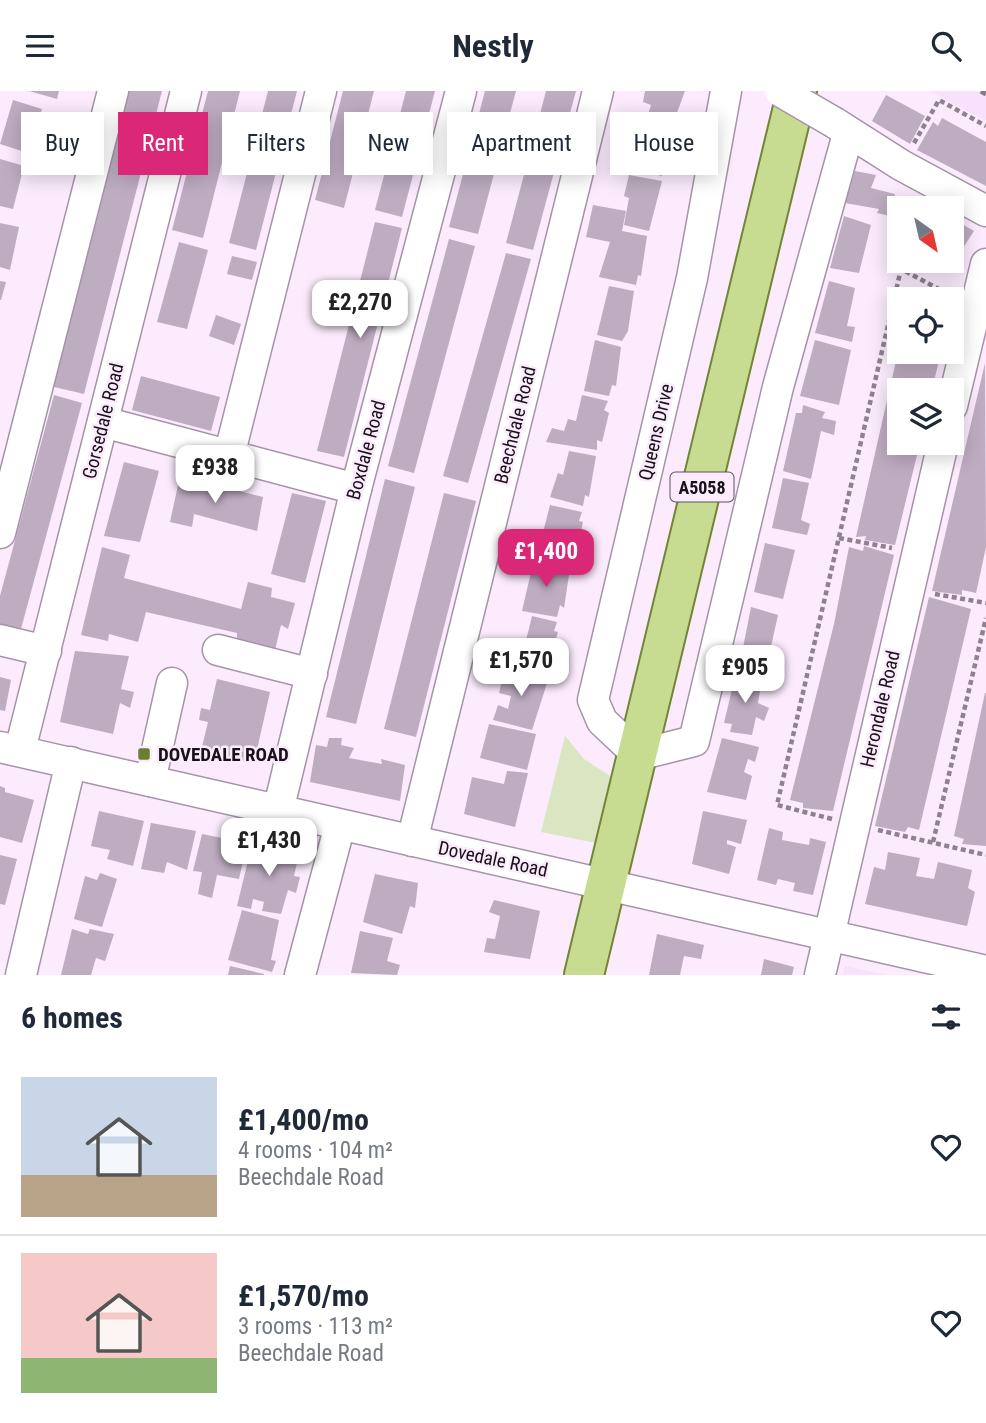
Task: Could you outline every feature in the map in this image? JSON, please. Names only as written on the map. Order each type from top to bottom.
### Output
[{"type":"main road","name":"A5058","points":[[584,975],[797,91]]},
{"type":"street","points":[[0,533],[113,91]]},
{"type":"street","name":"Gorsedale Road","points":[[10,749],[46,651],[186,91]]},
{"type":"street","points":[[229,456],[321,91]]},
{"type":"street","name":"Boxdale Road","points":[[278,811],[356,489],[461,91]]},
{"type":"street","name":"Beechdale Road","points":[[412,841],[598,91]]},
{"type":"street","name":"Queens Drive","points":[[638,755],[602,721],[593,700],[692,278],[726,91]]},
{"type":"street","points":[[779,91],[901,165],[986,211]]},
{"type":"street","points":[[638,755],[694,741],[841,128]]},
{"type":"street","points":[[959,378],[986,264]]},
{"type":"street","points":[[103,422],[356,489]]},
{"type":"street","name":"Herondale Road","points":[[820,975],[940,455]]},
{"type":"street","points":[[0,640],[46,651]]},
{"type":"street","points":[[218,650],[312,674]]},
{"type":"street","points":[[150,781],[172,683]]},
{"type":"street","name":"Dovedale Road","points":[[10,749],[986,971]]},
{"type":"street","points":[[20,975],[71,762]]},
{"type":"street","points":[[300,975],[340,825]]},
{"type":"path","points":[[901,165],[940,100],[986,126]]},
{"type":"path","points":[[975,308],[901,269],[777,805],[986,855]]},
{"type":"path","points":[[839,538],[917,553]]},
{"type":"path","points":[[908,590],[986,603]]},
{"type":"path","points":[[933,842],[986,618]]},
{"type":"shaded area","points":[[930,91],[986,91],[986,121],[932,92]]},
{"type":"shaded area","points":[[845,966],[887,975],[843,975]]},
{"type":"green space","points":[[565,736],[584,759],[613,778],[596,843],[541,832]]},
{"type":"building","points":[[29,91],[59,91],[57,99]]},
{"type":"building","points":[[127,91],[162,91],[157,112],[122,112]]},
{"type":"building","points":[[208,91],[240,91],[235,112],[222,112],[222,163],[203,238],[172,230],[186,175],[208,175],[208,112],[203,112]]},
{"type":"building","points":[[268,91],[297,91],[292,112],[263,112]]},
{"type":"building","points":[[343,91],[374,91],[369,112],[344,112],[344,175],[352,175],[344,208],[315,200],[321,175],[330,175],[330,142]]},
{"type":"building","points":[[406,91],[435,91],[430,112],[401,112]]},
{"type":"building","points":[[485,91],[516,91],[510,112],[479,112]]},
{"type":"building","points":[[546,91],[576,91],[570,112],[540,112]]},
{"type":"building","points":[[645,91],[685,91],[677,112],[649,112],[651,105],[643,102]]},
{"type":"building","points":[[886,95],[925,116],[910,144],[872,121]]},
{"type":"building","points":[[13,100],[42,109],[41,112],[21,112],[21,151],[0,144]]},
{"type":"building","points":[[942,118],[986,142],[986,186],[917,150],[933,122],[938,126]]},
{"type":"building","points":[[118,125],[118,175],[140,175],[84,394],[50,386]]},
{"type":"building","points":[[0,159],[21,165],[22,175],[13,209],[0,206]]},
{"type":"building","points":[[855,171],[876,175],[871,188],[895,194],[887,196],[887,215],[877,213],[879,209],[845,203]]},
{"type":"building","points":[[246,175],[275,175],[256,250],[229,243]]},
{"type":"building","points":[[384,175],[413,175],[402,217],[375,210]]},
{"type":"building","points":[[463,175],[494,175],[478,234],[449,227]]},
{"type":"building","points":[[524,175],[553,175],[533,250],[506,243]]},
{"type":"building","points":[[629,175],[662,181],[649,231],[624,225],[629,198],[624,196]]},
{"type":"building","points":[[593,205],[626,211],[622,231],[647,236],[641,276],[638,275],[636,285],[599,277],[610,242],[586,237]]},
{"type":"building","points":[[844,216],[871,225],[859,273],[830,268]]},
{"type":"building","points":[[375,222],[402,228],[344,457],[317,451]]},
{"type":"building","points":[[0,223],[19,227],[10,270],[0,267]]},
{"type":"building","points":[[964,225],[974,231],[964,246]]},
{"type":"building","points":[[449,239],[475,246],[414,473],[388,466]]},
{"type":"building","points":[[179,242],[208,250],[187,329],[157,322]]},
{"type":"building","points":[[506,253],[531,259],[468,483],[443,476]]},
{"type":"building","points":[[232,256],[257,262],[252,280],[227,274]]},
{"type":"building","points":[[0,281],[6,282],[1,300],[0,300]]},
{"type":"building","points":[[829,281],[855,288],[847,326],[855,327],[852,342],[815,333]]},
{"type":"building","points":[[609,286],[634,291],[628,331],[622,341],[597,335]]},
{"type":"building","points":[[216,315],[241,324],[234,345],[209,336]]},
{"type":"building","points":[[595,340],[621,347],[616,386],[612,385],[609,396],[584,391]]},
{"type":"building","points":[[815,340],[851,350],[839,405],[800,396]]},
{"type":"building","points":[[985,363],[986,547],[976,593],[962,590],[962,595],[932,591]]},
{"type":"building","points":[[895,364],[938,364],[935,378],[892,378]]},
{"type":"building","points":[[141,376],[220,397],[211,431],[132,410]]},
{"type":"building","points":[[54,395],[82,403],[18,640],[0,635],[0,596]]},
{"type":"building","points":[[582,395],[608,401],[604,410],[609,413],[602,442],[597,440],[597,450],[546,442],[552,428],[564,431],[568,419],[576,421]]},
{"type":"building","points":[[887,400],[887,455],[917,455],[895,545],[865,540],[866,536],[856,537]]},
{"type":"building","points":[[803,405],[825,412],[822,418],[836,421],[834,435],[821,431],[811,479],[783,471],[796,413],[802,413]]},
{"type":"building","points":[[569,451],[596,456],[589,497],[585,495],[583,506],[550,497],[558,473],[563,475]]},
{"type":"building","points":[[124,462],[159,471],[140,542],[104,536]]},
{"type":"building","points":[[180,476],[263,497],[257,531],[194,514],[192,527],[170,522]]},
{"type":"building","points":[[783,478],[809,483],[801,520],[810,524],[807,535],[772,528]]},
{"type":"building","points":[[385,479],[415,487],[356,724],[326,717]]},
{"type":"building","points":[[292,493],[326,501],[305,583],[271,574]]},
{"type":"building","points":[[444,493],[476,501],[416,737],[384,729]]},
{"type":"building","points":[[550,505],[582,512],[579,521],[583,522],[576,552],[573,551],[570,561],[538,552]]},
{"type":"building","points":[[765,543],[795,550],[783,599],[754,592]]},
{"type":"building","points":[[864,546],[894,555],[833,811],[803,808],[803,803],[790,800],[834,624],[849,547],[863,551]]},
{"type":"building","points":[[102,547],[130,555],[124,578],[241,609],[248,582],[272,588],[271,597],[295,603],[288,629],[281,625],[275,650],[237,641],[237,633],[146,612],[138,642],[109,634],[108,641],[81,635]]},
{"type":"building","points":[[534,559],[570,568],[564,608],[560,605],[557,617],[522,611]]},
{"type":"building","points":[[929,597],[971,609],[919,830],[908,827],[905,832],[875,826]]},
{"type":"building","points":[[751,607],[778,615],[770,651],[779,654],[776,667],[741,658]]},
{"type":"building","points":[[532,616],[557,622],[554,631],[558,632],[549,663],[545,661],[543,673],[520,665]]},
{"type":"building","points":[[75,651],[129,656],[121,689],[134,692],[130,708],[120,703],[113,734],[60,722]]},
{"type":"building","points":[[505,668],[549,677],[532,730],[493,720],[498,705],[508,709],[511,696],[499,693]]},
{"type":"building","points":[[736,672],[762,679],[758,703],[769,708],[764,721],[756,717],[752,735],[730,732],[732,724],[724,723]]},
{"type":"building","points":[[0,677],[11,680],[5,711],[0,710]]},
{"type":"building","points":[[217,679],[270,692],[254,763],[201,751],[208,722],[199,720],[201,708],[210,710]]},
{"type":"building","points":[[985,693],[986,846],[962,844],[964,839],[954,836]]},
{"type":"building","points":[[489,724],[536,734],[527,770],[480,758]]},
{"type":"building","points":[[329,738],[342,738],[341,745],[354,748],[349,758],[382,764],[381,759],[405,765],[400,801],[310,782],[316,745],[327,747]]},
{"type":"building","points":[[722,738],[759,747],[755,762],[748,759],[744,772],[752,776],[746,800],[707,792]]},
{"type":"building","points":[[507,771],[528,773],[515,827],[464,814],[472,777],[504,784]]},
{"type":"building","points":[[0,786],[5,788],[5,792],[34,800],[22,843],[0,837]]},
{"type":"building","points":[[99,811],[144,821],[133,866],[107,859],[110,850],[91,846]]},
{"type":"building","points":[[703,811],[747,820],[741,844],[727,840],[727,844],[736,847],[729,874],[692,864]]},
{"type":"building","points":[[151,823],[196,831],[187,870],[167,862],[164,873],[141,869]]},
{"type":"building","points":[[769,828],[783,832],[782,840],[809,845],[810,838],[826,842],[813,895],[793,891],[795,883],[778,879],[776,885],[757,880]]},
{"type":"building","points":[[202,834],[247,843],[239,879],[217,875],[212,898],[198,894],[202,872],[193,871]]},
{"type":"building","points":[[252,844],[299,854],[294,876],[300,877],[296,893],[288,890],[281,914],[262,911],[264,902],[253,899],[251,909],[237,906]]},
{"type":"building","points":[[888,852],[920,858],[916,876],[934,879],[938,862],[972,870],[968,888],[975,892],[967,926],[865,904],[874,867],[885,870]]},
{"type":"building","points":[[0,855],[17,859],[5,905],[0,904]]},
{"type":"building","points":[[100,873],[117,879],[102,927],[74,919],[85,876],[97,880]]},
{"type":"building","points":[[375,874],[418,883],[415,908],[410,906],[402,934],[363,922]]},
{"type":"building","points":[[494,900],[540,911],[530,959],[484,952],[487,938],[495,939],[500,916],[489,912]]},
{"type":"building","points":[[242,910],[279,920],[271,960],[276,961],[272,972],[228,960]]},
{"type":"building","points":[[72,929],[88,934],[90,929],[114,934],[105,961],[96,958],[91,975],[61,975]]},
{"type":"building","points":[[360,931],[393,938],[387,961],[400,965],[397,975],[351,973]]},
{"type":"building","points":[[657,934],[704,945],[701,959],[684,956],[680,975],[649,975]]},
{"type":"building","points":[[764,959],[794,967],[792,975],[761,975]]},
{"type":"building","points":[[230,966],[264,974],[264,975],[228,975]]},
{"type":"railway","points":[[981,91],[986,94]]},
{"type":"place","name":"DOVEDALE ROAD","points":[[144,754]]}]
